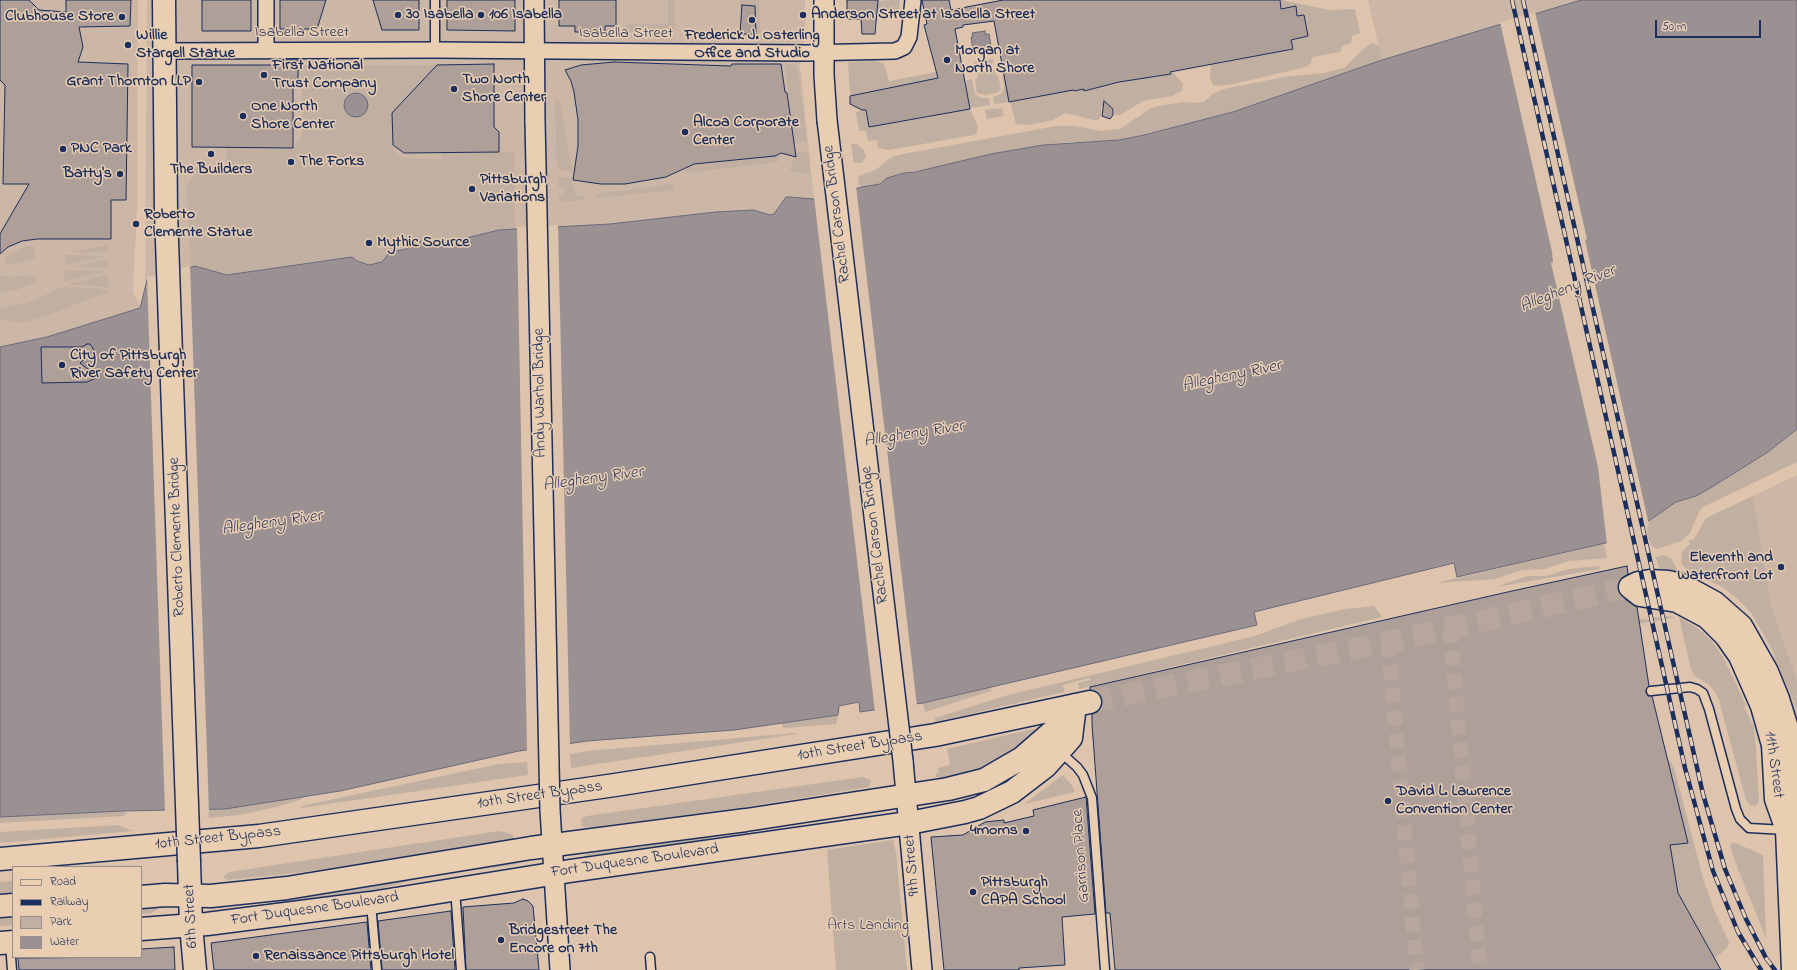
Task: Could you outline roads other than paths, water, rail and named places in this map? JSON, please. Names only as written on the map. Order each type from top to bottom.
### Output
[{"type":"main road","name":"Roberto Clemente Bridge","points":[[164,0],[166,213],[189,862]]},
{"type":"main road","points":[[1661,581],[1682,585],[1698,592],[1725,610],[1741,626],[1747,652],[1726,636],[1714,623],[1697,610],[1677,601],[1640,595],[1630,587],[1638,582],[1661,581]]},
{"type":"main road","name":"11th Street","points":[[1747,652],[1778,699],[1794,741],[1795,799],[1787,830]]},
{"type":"main road","name":"11th Street","points":[[1747,652],[1773,745],[1776,799],[1787,830],[1794,906],[1794,970]]},
{"type":"main road","name":"Fort Duquesne Boulevard","points":[[142,930],[370,903],[553,874],[909,823],[965,812],[1001,798],[1031,780],[1060,752],[1071,738],[1082,704]]},
{"type":"main road","name":"Fort Duquesne Boulevard","points":[[142,897],[211,896],[287,888],[552,845],[948,790],[984,780],[995,774],[1037,746],[1082,704]]},
{"type":"main road","name":"10th Street Bypass","points":[[0,859],[259,836],[615,786],[935,735],[1082,704]]},
{"type":"main road","name":"6th Street","points":[[189,862],[191,925],[195,970]]},
{"type":"main road","points":[[0,906],[12,905]]},
{"type":"street","points":[[266,0],[266,51]]},
{"type":"street","name":"Andy Warhol Bridge","points":[[534,0],[535,121],[550,810],[560,970]]},
{"type":"street","name":"Rachel Carson Bridge","points":[[824,0],[824,53],[827,120],[903,761]]},
{"type":"street","name":"Isabella Street","points":[[164,51],[435,50],[824,53],[895,51],[904,47],[909,37],[913,0]]},
{"type":"street","name":"9th Street","points":[[903,761],[922,970]]},
{"type":"lane","points":[[435,0],[435,50]]},
{"type":"lane","points":[[1650,691],[1690,687],[1703,693],[1709,709],[1740,819],[1748,828],[1787,830]]},
{"type":"lane","name":"Garrison Place","points":[[1060,752],[1077,767],[1083,775],[1092,798],[1105,970]]},
{"type":"lane","points":[[456,902],[461,970]]},
{"type":"lane","points":[[370,903],[377,970]]},
{"type":"lane","points":[[8,943],[12,970]]},
{"type":"lane","points":[[650,957],[651,970]]},
{"type":"water","name":"Allegheny River","points":[[1581,0],[1797,0],[1797,429],[1768,452],[1696,496],[1676,502],[1623,539],[1457,577],[1454,563],[1254,612],[1257,625],[923,703],[860,712],[859,702],[839,706],[838,715],[734,730],[587,741],[519,751],[340,791],[225,809],[122,811],[0,817],[0,347],[47,337],[140,308],[147,280],[195,266],[227,275],[352,257],[357,261],[369,265],[382,262],[390,252],[407,249],[416,241],[446,243],[499,230],[610,224],[716,212],[753,210],[770,215],[774,214],[786,197],[814,199],[880,184],[887,178],[904,173],[915,172],[991,154],[1043,145],[1119,140],[1144,135],[1233,112],[1382,60]]},
{"type":"water","points":[[985,31],[985,34],[989,34],[991,46],[988,47],[988,50],[976,52],[976,49],[973,50],[971,37],[973,37],[972,33]]},
{"type":"water","points":[[356,93],[365,96],[368,105],[365,114],[356,117],[347,114],[344,105],[347,96]]},
{"type":"tunnel","points":[[1090,702],[1388,642],[1630,587]]},
{"type":"tunnel","points":[[1450,628],[1480,970]]},
{"type":"tunnel","points":[[1388,642],[1417,970]]},
{"type":"railway","points":[[1512,0],[1685,768],[1713,871],[1738,932],[1761,970]]},
{"type":"railway","points":[[1523,0],[1703,794],[1725,869],[1746,919],[1766,958],[1775,970]]},
{"type":"place","name":"30 Isabella","points":[[398,15]]},
{"type":"place","name":"106 Isabella","points":[[481,15]]},
{"type":"place","name":"Anderson Street at Isabella Street","points":[[803,15]]},
{"type":"place","name":"Clubhouse Store","points":[[122,17]]},
{"type":"place","name":"Frederick J. Osterling Office and Studio","points":[[752,20]]},
{"type":"place","name":"Willie Stargell Statue","points":[[128,45]]},
{"type":"place","name":"Morgan at North Shore","points":[[947,60]]},
{"type":"place","name":"First National Trust Company","points":[[264,75]]},
{"type":"place","name":"Grant Thornton LLP","points":[[199,82]]},
{"type":"place","name":"Two North Shore Center","points":[[454,89]]},
{"type":"place","name":"One North Shore Center","points":[[243,116]]},
{"type":"place","name":"Alcoa Corporate Center","points":[[685,132]]},
{"type":"place","name":"PNC Park","points":[[63,149]]},
{"type":"place","name":"The Builders","points":[[211,154]]},
{"type":"place","name":"The Forks","points":[[291,162]]},
{"type":"place","name":"Batty's","points":[[120,174]]},
{"type":"place","name":"Pittsburgh Variations","points":[[472,189]]},
{"type":"place","name":"Roberto Clemente Statue","points":[[136,224]]},
{"type":"place","name":"Mythic Source","points":[[369,243]]},
{"type":"place","name":"City of Pittsburgh River Safety Center","points":[[62,365]]},
{"type":"place","name":"Eleventh and Waterfront Lot","points":[[1781,567]]},
{"type":"place","name":"David L. Lawrence Convention Center","points":[[1388,801]]},
{"type":"place","name":"4moms","points":[[1026,831]]},
{"type":"place","name":"Pittsburgh CAPA School","points":[[973,892]]},
{"type":"place","name":"Bridgestreet The Encore on 7th","points":[[501,940]]},
{"type":"place","name":"Renaissance Pittsburgh Hotel","points":[[256,956]]},
{"type":"park label","name":"Arts Landing","points":[[868,926]]}]
